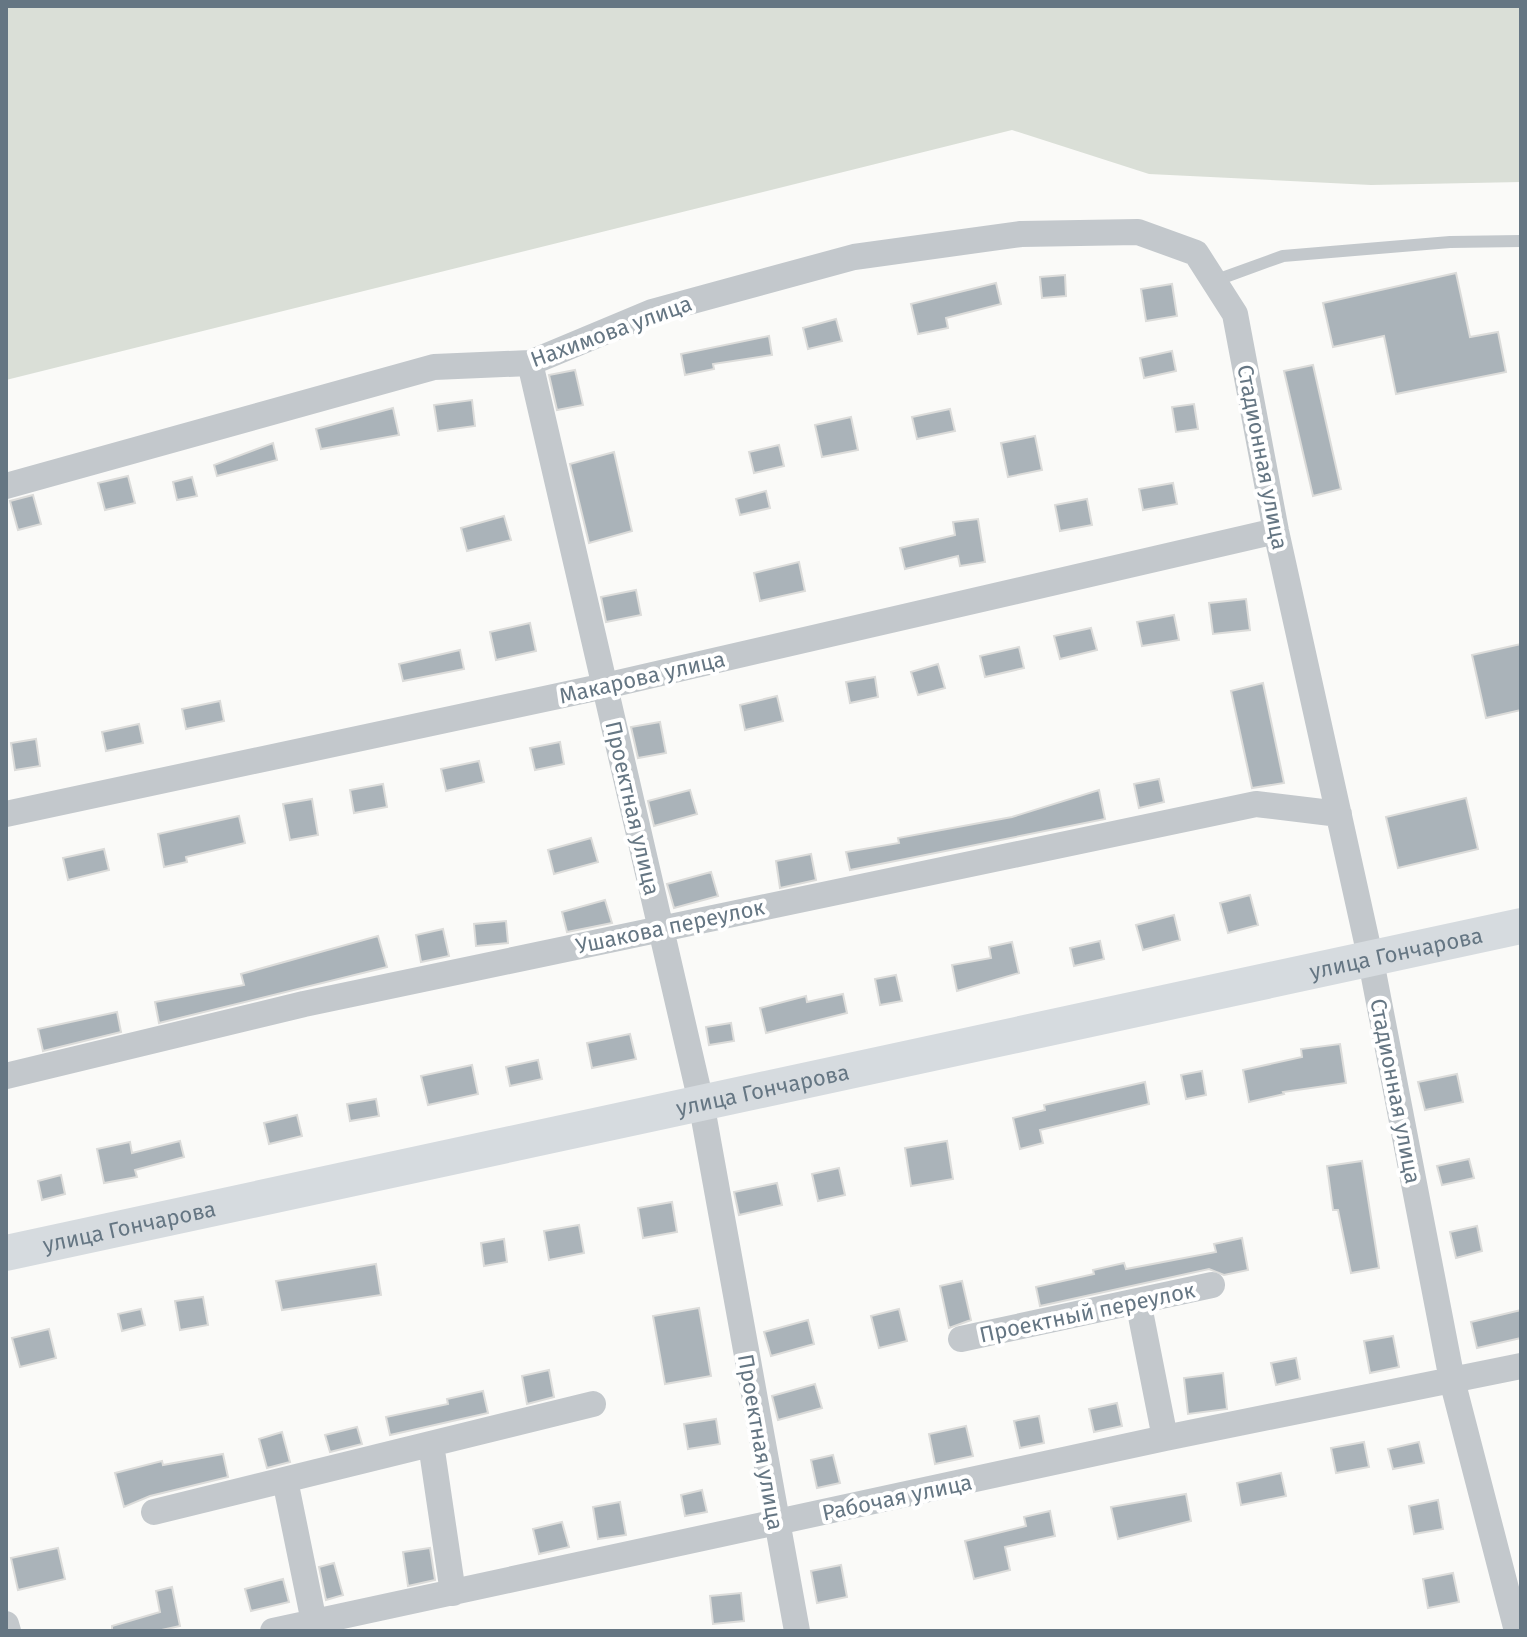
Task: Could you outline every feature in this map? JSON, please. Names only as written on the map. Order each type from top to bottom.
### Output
[{"type":"street","name":"Нахимова улица","points":[[6,486],[434,367],[530,363],[652,312],[854,257],[1021,234],[1138,232],[1196,253],[1235,314]]},
{"type":"street","name":"Стадионная улица","points":[[1235,314],[1276,531],[1370,956],[1452,1380],[1517,1631]]},
{"type":"street","name":"Проектная улица","points":[[530,363],[701,1102],[797,1631]]},
{"type":"street","name":"Макарова улица","points":[[6,814],[605,686],[1276,531]]},
{"type":"street","name":"Ушакова переулок","points":[[6,1076],[304,1004],[1256,804],[1339,814]]},
{"type":"street","name":"улица Гончарова","points":[[6,1253],[1370,956],[1521,926]]},
{"type":"street","name":"Проектный переулок","points":[[961,1339],[1212,1285]]},
{"type":"street","points":[[1138,1301],[1165,1438]]},
{"type":"street","name":"Рабочая улица","points":[[273,1631],[1165,1438],[1521,1366]]},
{"type":"street","points":[[154,1512],[593,1404]]},
{"type":"street","points":[[431,1444],[453,1593]]},
{"type":"street","points":[[285,1480],[314,1622]]},
{"type":"street","points":[[6,1624],[8,1631]]},
{"type":"lane","points":[[1214,281],[1283,256],[1450,242],[1521,241]]},
{"type":"shaded area","points":[[6,6],[1521,6],[1521,182],[1371,185],[1149,174],[1012,130],[6,380]]},
{"type":"building","points":[[1456,273],[1470,337],[1498,332],[1506,372],[1396,394],[1384,336],[1333,347],[1323,303]]},
{"type":"building","points":[[1065,275],[1066,296],[1042,298],[1040,277]]},
{"type":"building","points":[[996,283],[1001,304],[946,318],[948,328],[918,334],[911,304]]},
{"type":"building","points":[[1172,284],[1177,316],[1146,321],[1141,289]]},
{"type":"building","points":[[836,319],[842,341],[808,349],[803,328]]},
{"type":"building","points":[[769,336],[772,355],[713,364],[714,369],[685,375],[681,354]]},
{"type":"building","points":[[1172,351],[1176,371],[1144,378],[1140,358]]},
{"type":"building","points":[[1313,365],[1341,489],[1313,496],[1284,371]]},
{"type":"building","points":[[575,370],[583,405],[557,410],[549,375]]},
{"type":"building","points":[[472,400],[475,426],[438,431],[434,405]]},
{"type":"building","points":[[1194,404],[1198,429],[1176,432],[1172,407]]},
{"type":"building","points":[[393,408],[399,435],[321,449],[316,429]]},
{"type":"building","points":[[950,409],[955,431],[917,439],[912,417]]},
{"type":"building","points":[[851,417],[858,450],[822,457],[815,425]]},
{"type":"building","points":[[1035,436],[1042,470],[1008,477],[1001,443]]},
{"type":"building","points":[[273,443],[277,460],[217,476],[214,465]]},
{"type":"building","points":[[779,445],[784,466],[754,473],[749,452]]},
{"type":"building","points":[[614,452],[632,531],[589,543],[570,464]]},
{"type":"building","points":[[128,476],[135,503],[105,510],[98,483]]},
{"type":"building","points":[[192,477],[197,496],[177,500],[173,482]]},
{"type":"building","points":[[1173,483],[1177,504],[1143,510],[1139,489]]},
{"type":"building","points":[[766,491],[770,508],[740,515],[736,499]]},
{"type":"building","points":[[33,495],[41,524],[18,530],[10,501]]},
{"type":"building","points":[[1087,499],[1092,525],[1060,531],[1055,505]]},
{"type":"building","points":[[504,516],[511,540],[467,551],[461,528]]},
{"type":"building","points":[[978,519],[985,562],[960,566],[958,556],[905,569],[900,548],[955,535],[953,522]]},
{"type":"building","points":[[799,562],[805,591],[760,601],[754,573]]},
{"type":"building","points":[[636,590],[641,615],[606,622],[601,597]]},
{"type":"building","points":[[1246,599],[1250,630],[1213,634],[1209,603]]},
{"type":"building","points":[[1174,615],[1179,640],[1142,646],[1137,622]]},
{"type":"building","points":[[530,623],[536,651],[496,660],[490,632]]},
{"type":"building","points":[[1091,628],[1097,650],[1060,659],[1054,636]]},
{"type":"building","points":[[1521,644],[1521,710],[1486,718],[1472,655]]},
{"type":"building","points":[[1019,647],[1024,668],[985,677],[980,656]]},
{"type":"building","points":[[460,650],[464,669],[403,681],[399,664]]},
{"type":"building","points":[[938,664],[945,688],[918,695],[911,672]]},
{"type":"building","points":[[875,677],[878,697],[850,703],[846,682]]},
{"type":"building","points":[[1263,683],[1284,783],[1252,788],[1231,691]]},
{"type":"building","points":[[777,696],[783,721],[745,730],[740,705]]},
{"type":"building","points":[[220,701],[224,721],[186,729],[182,709]]},
{"type":"building","points":[[660,722],[666,753],[638,758],[631,727]]},
{"type":"building","points":[[139,724],[143,743],[106,751],[102,732]]},
{"type":"building","points":[[36,739],[40,766],[15,770],[11,743]]},
{"type":"building","points":[[560,742],[564,764],[535,770],[530,748]]},
{"type":"building","points":[[479,761],[484,782],[446,791],[441,769]]},
{"type":"building","points":[[1159,779],[1164,802],[1139,808],[1134,784]]},
{"type":"building","points":[[383,784],[387,807],[354,813],[350,790]]},
{"type":"building","points":[[690,790],[697,814],[654,826],[648,801]]},
{"type":"building","points":[[1099,790],[1105,819],[850,870],[846,852],[899,843],[898,838],[1012,817]]},
{"type":"building","points":[[1466,798],[1478,849],[1398,868],[1386,817]]},
{"type":"building","points":[[312,799],[318,835],[290,840],[283,804]]},
{"type":"building","points":[[239,816],[245,843],[186,857],[187,862],[164,867],[158,834]]},
{"type":"building","points":[[591,838],[598,862],[554,874],[548,850]]},
{"type":"building","points":[[104,849],[109,870],[68,880],[63,858]]},
{"type":"building","points":[[811,854],[816,880],[780,888],[776,861]]},
{"type":"building","points":[[711,872],[718,896],[674,908],[667,884]]},
{"type":"building","points":[[1250,895],[1258,925],[1228,933],[1220,903]]},
{"type":"building","points":[[605,900],[612,923],[567,932],[562,912]]},
{"type":"building","points":[[1174,915],[1180,940],[1143,950],[1136,925]]},
{"type":"building","points":[[506,921],[508,943],[476,946],[474,924]]},
{"type":"building","points":[[443,929],[449,956],[421,962],[416,935]]},
{"type":"building","points":[[378,936],[387,967],[159,1023],[155,1002],[244,985],[241,974]]},
{"type":"building","points":[[1100,941],[1104,959],[1074,966],[1070,948]]},
{"type":"building","points":[[1012,942],[1019,973],[957,991],[952,965],[991,958],[989,947]]},
{"type":"building","points":[[896,975],[902,1001],[880,1005],[875,979]]},
{"type":"building","points":[[843,994],[847,1013],[766,1033],[760,1008],[806,996],[807,1002]]},
{"type":"building","points":[[117,1012],[121,1032],[43,1051],[38,1029]]},
{"type":"building","points":[[731,1023],[734,1041],[709,1045],[706,1027]]},
{"type":"building","points":[[630,1034],[636,1059],[592,1068],[587,1043]]},
{"type":"building","points":[[1340,1044],[1346,1083],[1283,1092],[1249,1102],[1243,1070],[1302,1057],[1301,1049]]},
{"type":"building","points":[[538,1060],[542,1079],[510,1086],[506,1067]]},
{"type":"building","points":[[472,1065],[478,1094],[428,1105],[421,1076]]},
{"type":"building","points":[[1202,1071],[1206,1095],[1186,1099],[1181,1075]]},
{"type":"building","points":[[1457,1074],[1463,1102],[1425,1110],[1418,1082]]},
{"type":"building","points":[[1145,1082],[1149,1104],[1040,1130],[1043,1143],[1020,1149],[1013,1118],[1045,1110],[1044,1105]]},
{"type":"building","points":[[376,1099],[379,1116],[350,1121],[347,1104]]},
{"type":"building","points":[[297,1115],[302,1136],[269,1144],[264,1123]]},
{"type":"building","points":[[180,1141],[184,1157],[135,1170],[137,1177],[104,1183],[97,1149],[130,1142],[132,1153]]},
{"type":"building","points":[[947,1141],[953,1179],[911,1186],[905,1148]]},
{"type":"building","points":[[1469,1159],[1474,1178],[1442,1185],[1437,1166]]},
{"type":"building","points":[[1362,1161],[1379,1268],[1351,1273],[1338,1210],[1333,1210],[1327,1166]]},
{"type":"building","points":[[839,1168],[845,1195],[818,1201],[812,1174]]},
{"type":"building","points":[[61,1175],[65,1194],[42,1200],[38,1181]]},
{"type":"building","points":[[777,1183],[782,1205],[739,1215],[734,1192]]},
{"type":"building","points":[[672,1202],[677,1232],[643,1238],[638,1208]]},
{"type":"building","points":[[579,1225],[584,1253],[549,1260],[544,1231]]},
{"type":"building","points":[[1477,1226],[1482,1251],[1456,1258],[1450,1232]]},
{"type":"building","points":[[1242,1238],[1248,1270],[1224,1275],[1209,1269],[1040,1306],[1036,1287],[1094,1274],[1093,1270],[1124,1263],[1126,1269],[1216,1252],[1214,1244]]},
{"type":"building","points":[[504,1239],[507,1262],[484,1266],[481,1243]]},
{"type":"building","points":[[376,1264],[381,1295],[282,1310],[276,1281]]},
{"type":"building","points":[[962,1281],[971,1320],[949,1328],[940,1286]]},
{"type":"building","points":[[203,1297],[208,1325],[180,1330],[175,1301]]},
{"type":"building","points":[[699,1308],[711,1376],[665,1384],[653,1316]]},
{"type":"building","points":[[141,1309],[145,1325],[122,1331],[118,1314]]},
{"type":"building","points":[[899,1309],[907,1341],[879,1348],[871,1316]]},
{"type":"building","points":[[1521,1310],[1521,1338],[1477,1348],[1471,1322]]},
{"type":"building","points":[[808,1320],[814,1344],[771,1356],[764,1332]]},
{"type":"building","points":[[49,1329],[56,1358],[20,1367],[12,1338]]},
{"type":"building","points":[[1393,1336],[1399,1367],[1370,1373],[1364,1341]]},
{"type":"building","points":[[1296,1358],[1300,1379],[1276,1385],[1271,1363]]},
{"type":"building","points":[[549,1370],[554,1397],[527,1404],[522,1376]]},
{"type":"building","points":[[1223,1373],[1227,1409],[1188,1414],[1184,1378]]},
{"type":"building","points":[[815,1384],[822,1408],[778,1420],[772,1396]]},
{"type":"building","points":[[483,1391],[488,1413],[390,1435],[386,1417],[448,1404],[447,1399]]},
{"type":"building","points":[[1117,1403],[1122,1426],[1094,1432],[1089,1409]]},
{"type":"building","points":[[1039,1416],[1044,1443],[1020,1448],[1014,1421]]},
{"type":"building","points":[[716,1419],[720,1444],[688,1449],[684,1424]]},
{"type":"building","points":[[966,1426],[973,1456],[935,1464],[929,1434]]},
{"type":"building","points":[[357,1427],[362,1444],[330,1452],[325,1435]]},
{"type":"building","points":[[282,1432],[290,1462],[267,1468],[259,1439]]},
{"type":"building","points":[[1364,1442],[1369,1467],[1336,1473],[1331,1448]]},
{"type":"building","points":[[1419,1442],[1424,1463],[1393,1469],[1388,1449]]},
{"type":"building","points":[[223,1454],[228,1477],[150,1496],[124,1507],[115,1473],[162,1461],[163,1465]]},
{"type":"building","points":[[833,1455],[840,1483],[817,1488],[811,1460]]},
{"type":"building","points":[[1281,1473],[1286,1496],[1241,1505],[1237,1483]]},
{"type":"building","points":[[702,1490],[707,1512],[685,1516],[681,1495]]},
{"type":"building","points":[[1186,1494],[1191,1521],[1118,1539],[1111,1507]]},
{"type":"building","points":[[1438,1500],[1443,1529],[1414,1534],[1409,1506]]},
{"type":"building","points":[[620,1502],[626,1535],[598,1539],[593,1507]]},
{"type":"building","points":[[1050,1511],[1055,1536],[1005,1547],[1010,1570],[974,1579],[965,1541],[1026,1526],[1024,1517]]},
{"type":"building","points":[[562,1522],[569,1547],[539,1554],[533,1529]]},
{"type":"building","points":[[58,1548],[65,1579],[18,1590],[11,1558]]},
{"type":"building","points":[[430,1548],[435,1580],[408,1586],[403,1552]]},
{"type":"building","points":[[334,1563],[343,1595],[326,1600],[319,1567]]},
{"type":"building","points":[[841,1565],[847,1597],[817,1603],[811,1571]]},
{"type":"building","points":[[1453,1573],[1459,1602],[1428,1608],[1423,1579]]},
{"type":"building","points":[[283,1579],[289,1602],[251,1611],[245,1589]]},
{"type":"building","points":[[172,1587],[180,1626],[157,1631],[112,1631],[112,1626],[160,1612],[156,1591]]},
{"type":"building","points":[[741,1593],[744,1621],[713,1624],[710,1596]]}]
